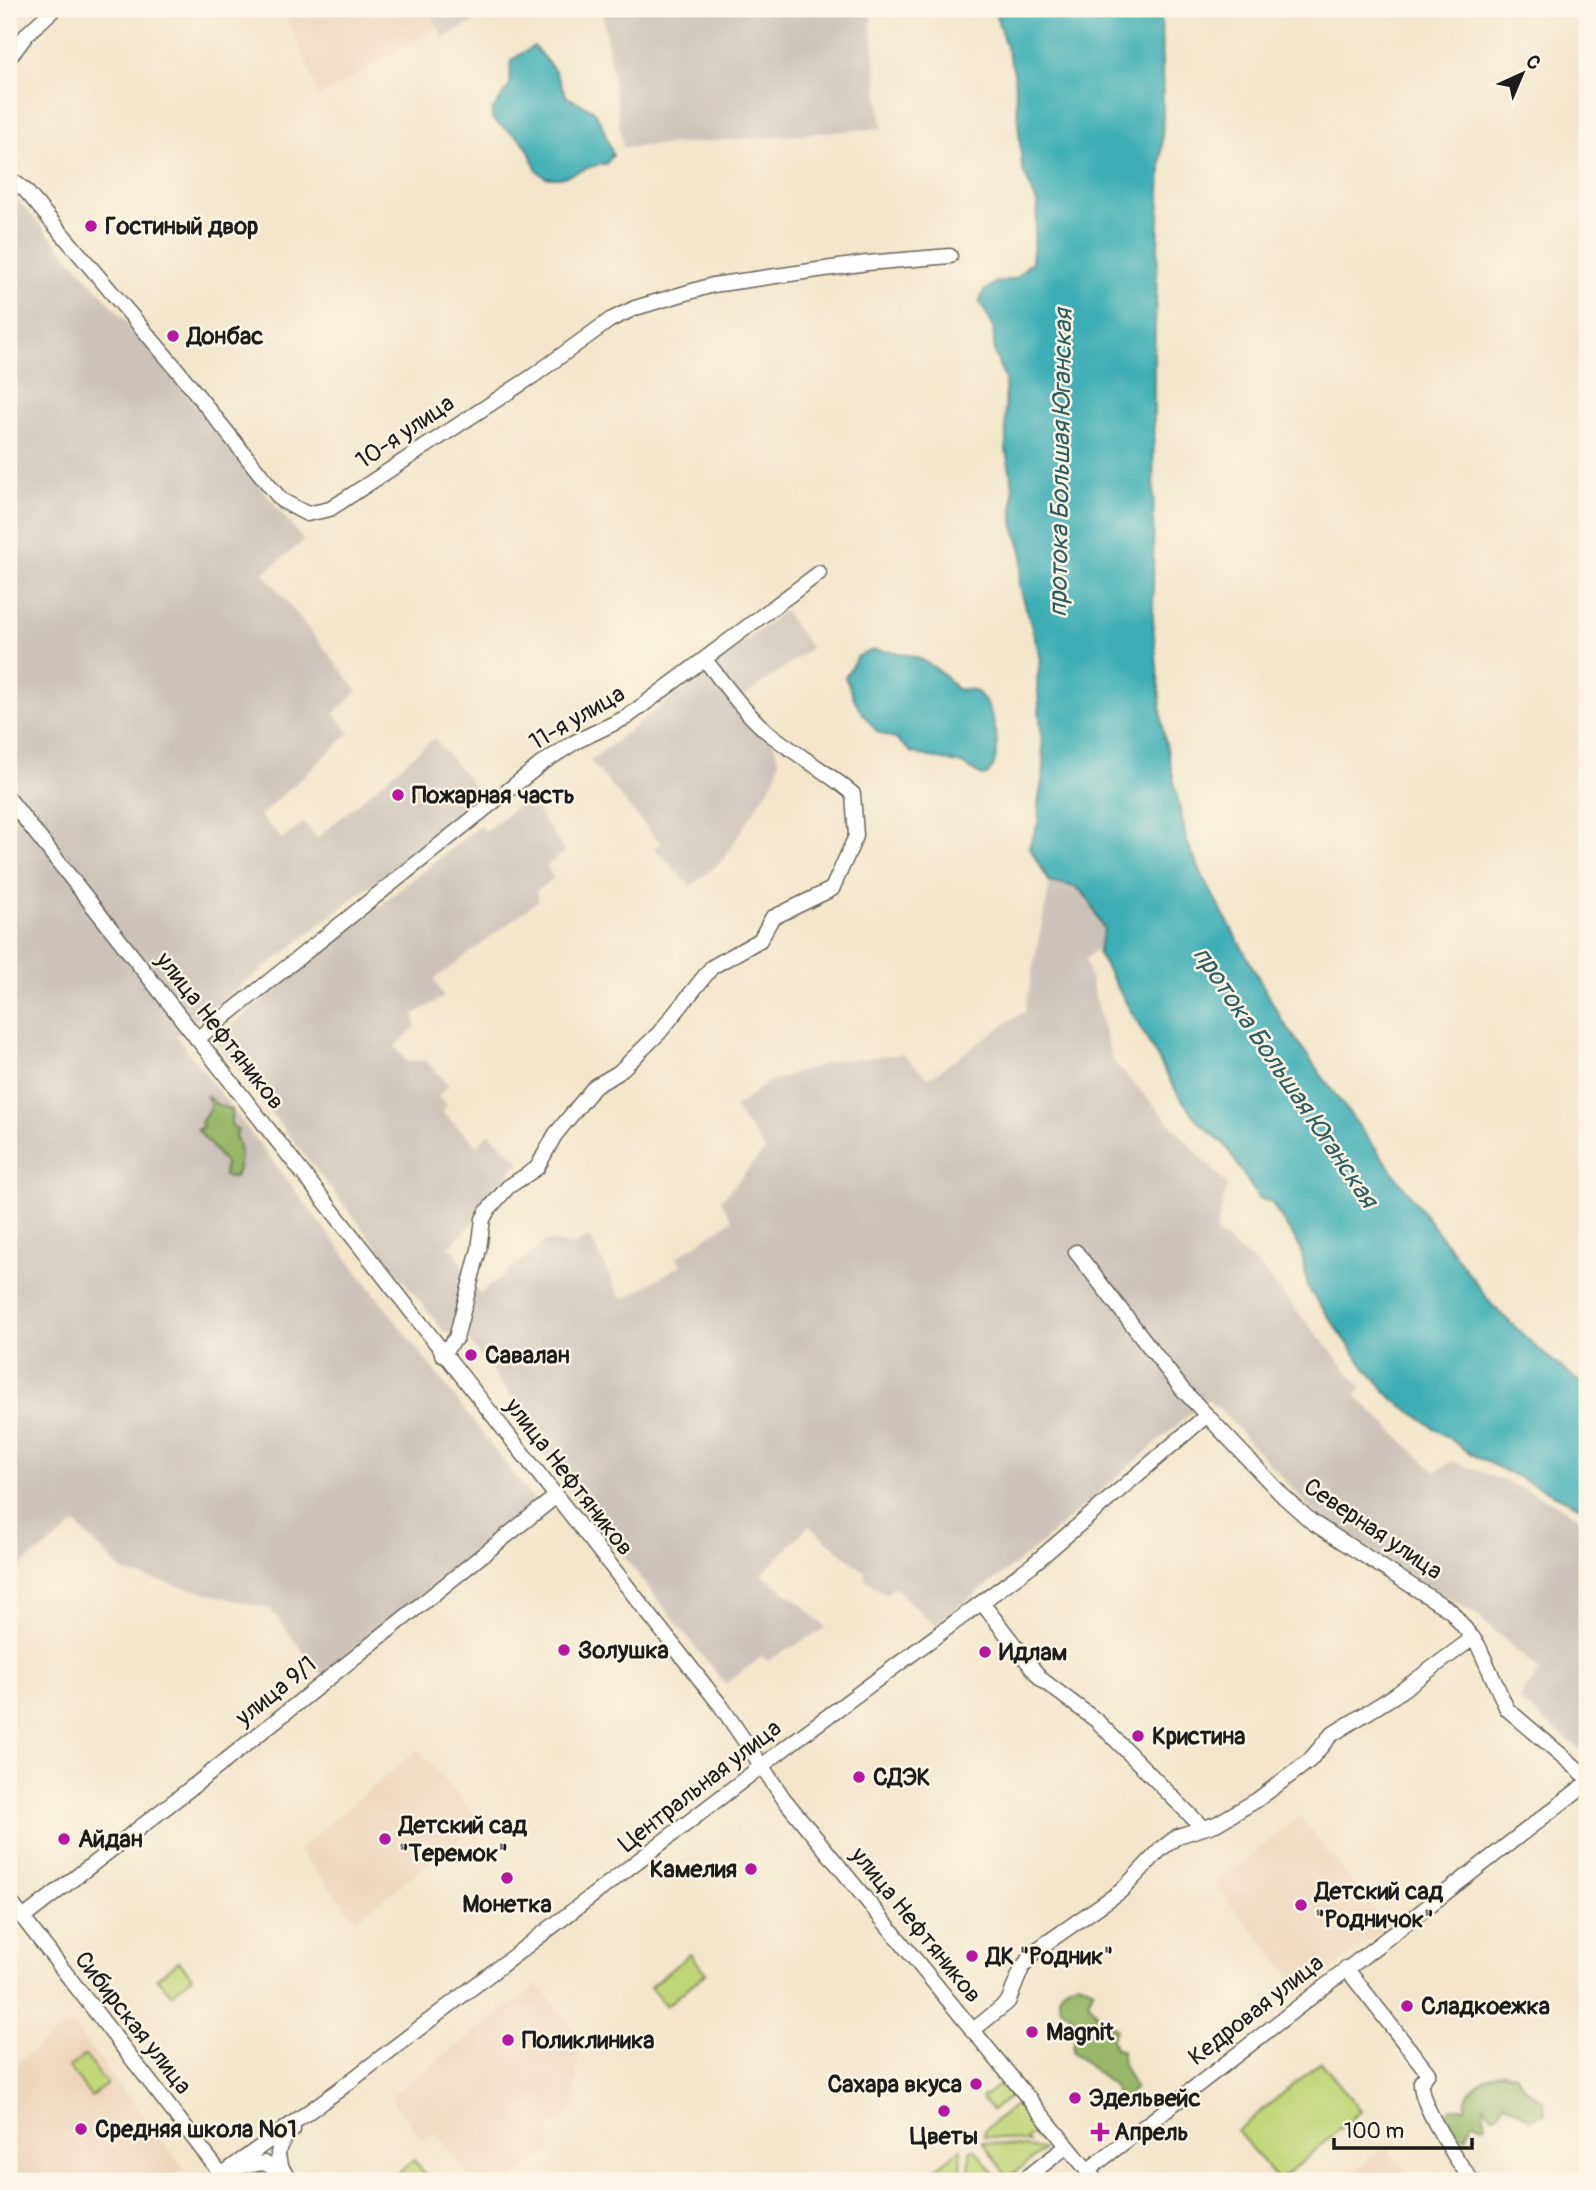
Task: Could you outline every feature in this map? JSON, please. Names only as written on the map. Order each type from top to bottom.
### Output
[{"type":"street","points":[[9,58],[28,33],[54,9]]},
{"type":"street","name":"10-я улица","points":[[9,178],[25,190],[152,339],[281,500],[307,514],[330,509],[533,376],[610,320],[635,308],[713,285],[867,263],[950,256]]},
{"type":"street","name":"11-я улица","points":[[197,1038],[541,764],[575,742],[627,717],[819,573]]},
{"type":"street","points":[[442,1354],[456,1338],[479,1249],[482,1219],[488,1210],[508,1187],[537,1168],[555,1135],[595,1086],[618,1073],[659,1033],[707,972],[719,961],[760,940],[772,918],[832,889],[856,836],[853,794],[822,767],[766,730],[749,715],[705,660]]},
{"type":"street","name":"улица Нефтяников","points":[[9,799],[442,1354],[721,1706],[784,1799],[1092,2176]]},
{"type":"street","name":"Северная улица","points":[[1076,1252],[1206,1416],[1298,1511],[1442,1603],[1473,1638],[1507,1709],[1587,1780]]},
{"type":"street","name":"Центральная улица","points":[[221,2175],[333,2095],[762,1766],[1054,1548],[1206,1416]]},
{"type":"street","name":"улица 9/1","points":[[23,1918],[209,1774],[555,1497]]},
{"type":"street","points":[[982,1603],[1041,1679],[1097,1721],[1202,1827]]},
{"type":"street","points":[[972,2031],[1008,2002],[1022,1968],[1035,1951],[1121,1891],[1161,1849],[1178,1836],[1216,1824],[1257,1800],[1303,1766],[1331,1735],[1394,1696],[1473,1638]]},
{"type":"street","name":"Кедровая улица","points":[[1092,2176],[1346,1968],[1587,1780]]},
{"type":"street","name":"Сибирская улица","points":[[9,1900],[221,2175]]},
{"type":"street","points":[[1346,1968],[1428,2073],[1422,2082],[1422,2093],[1448,2147],[1472,2181]]},
{"type":"street","points":[[289,2179],[278,2162],[278,2146],[333,2095]]},
{"type":"street","points":[[1022,2181],[1066,2147]]},
{"type":"street","points":[[221,2175],[257,2162],[276,2168],[289,2179]]},
{"type":"shaded area","points":[[279,9],[429,9],[438,28],[319,97],[294,32]]},
{"type":"shaded area","points":[[429,9],[474,9],[479,19],[443,38]]},
{"type":"shaded area","points":[[602,9],[870,9],[882,128],[623,148]]},
{"type":"shaded area","points":[[9,190],[149,347],[304,541],[264,573],[358,691],[334,713],[350,733],[260,816],[282,839],[304,823],[317,838],[434,738],[484,798],[176,1036],[536,1503],[321,1674],[270,1609],[123,1572],[76,1524],[9,1575]]},
{"type":"shaded area","points":[[784,611],[811,648],[744,697],[767,723],[779,762],[775,778],[723,860],[691,886],[654,848],[660,843],[590,761]]},
{"type":"shaded area","points":[[528,798],[565,851],[547,866],[553,879],[536,891],[539,900],[434,980],[444,997],[414,1014],[416,1026],[395,1047],[407,1061],[425,1060],[449,1085],[438,1096],[447,1106],[442,1112],[477,1145],[489,1133],[521,1161],[479,1207],[474,1222],[448,1247],[456,1252],[465,1275],[480,1294],[546,1241],[573,1245],[590,1237],[620,1297],[628,1297],[681,1265],[677,1257],[732,1220],[721,1200],[765,1150],[734,1108],[768,1082],[833,1061],[902,1054],[929,1078],[1025,1010],[1050,883],[1074,884],[1082,890],[1104,930],[1099,947],[1085,959],[1112,1060],[1227,1185],[1216,1232],[1259,1266],[1362,1388],[1355,1395],[1435,1472],[1453,1461],[1532,1492],[1587,1521],[1586,1754],[1518,1700],[1540,1671],[1479,1617],[1320,1519],[1207,1399],[1030,1553],[934,1625],[894,1587],[886,1594],[876,1588],[864,1577],[866,1573],[809,1526],[762,1574],[804,1606],[826,1628],[767,1661],[763,1656],[725,1684],[514,1418],[522,1411],[465,1336],[445,1333],[214,1040],[480,825],[485,831]]},
{"type":"shaded area","name":"Детский сад \"Теремок\"","points":[[418,1749],[481,1822],[356,1920],[298,1850]]},
{"type":"shaded area","name":"Детский сад \"Родничок\"","points":[[1300,1816],[1387,1927],[1304,1992],[1214,1884]]},
{"type":"shaded area","points":[[538,1984],[579,2037],[574,2109],[549,2130],[550,2150],[511,2181],[473,2181],[436,2134],[421,2138],[390,2097]]},
{"type":"shaded area","name":"Средняя школа №1","points":[[64,2026],[73,2026],[184,2168],[167,2181],[9,2181],[9,2070]]},
{"type":"shaded area","points":[[1385,2146],[1415,2181],[1343,2181]]},
{"type":"green space","points":[[206,1095],[216,1104],[231,1110],[231,1125],[238,1130],[235,1136],[239,1161],[235,1177],[224,1176],[225,1163],[197,1129],[203,1127],[201,1122],[211,1106]]},
{"type":"green space","points":[[690,1954],[706,1973],[666,2006],[650,1987]]},
{"type":"green space","points":[[179,1961],[192,1977],[171,1994],[157,1978]]},
{"type":"green space","points":[[1079,1982],[1094,1989],[1088,2001],[1090,2005],[1100,2017],[1117,2029],[1111,2039],[1116,2049],[1122,2051],[1122,2062],[1135,2088],[1124,2098],[1117,2096],[1112,2085],[1073,2052],[1075,2022],[1069,2013],[1062,2009],[1059,1999],[1065,1988]]},
{"type":"green space","points":[[85,2055],[107,2084],[91,2097],[69,2067]]},
{"type":"green space","points":[[1321,2062],[1361,2111],[1278,2181],[1237,2131]]},
{"type":"green space","points":[[1503,2072],[1516,2074],[1525,2088],[1544,2102],[1545,2114],[1531,2119],[1504,2102],[1498,2114],[1492,2115],[1484,2105],[1485,2125],[1481,2126],[1472,2121],[1466,2138],[1454,2130],[1449,2130],[1446,2119],[1451,2108],[1466,2108],[1468,2095],[1477,2084]]},
{"type":"green space","points":[[1000,2084],[1010,2096],[992,2111],[982,2098]]},
{"type":"green space","points":[[1016,2104],[1043,2137],[1038,2140],[1032,2134],[1026,2139],[1029,2142],[984,2136],[984,2130]]},
{"type":"green space","points":[[983,2142],[1042,2149],[1043,2150],[1008,2178]]},
{"type":"green space","points":[[961,2148],[962,2181],[923,2179]]},
{"type":"green space","points":[[975,2149],[1000,2181],[969,2181],[970,2150]]},
{"type":"green space","points":[[414,2160],[427,2176],[420,2181],[377,2181],[385,2174],[390,2180]]},
{"type":"green space","points":[[257,2168],[277,2175],[282,2181],[225,2181],[238,2172]]},
{"type":"water","name":"протока Большая Юганская","points":[[994,9],[1161,9],[1163,113],[1154,354],[1153,624],[1163,730],[1187,842],[1205,881],[1282,1020],[1332,1090],[1493,1306],[1538,1349],[1587,1388],[1587,1510],[1474,1456],[1393,1399],[1367,1370],[1308,1288],[1301,1249],[1271,1202],[1258,1198],[1226,1146],[1198,1121],[1179,1096],[1098,953],[1104,930],[1090,902],[1080,890],[1072,886],[1050,883],[1029,847],[1039,820],[1038,804],[1044,770],[1037,679],[1041,659],[1019,584],[1023,555],[1013,523],[1013,486],[1006,450],[1005,380],[995,354],[993,326],[980,302],[983,292],[995,283],[1016,278],[1032,261],[1038,205],[1022,168],[1014,72]]},
{"type":"water","points":[[534,46],[555,71],[567,97],[593,110],[601,122],[613,155],[606,164],[558,178],[549,178],[538,171],[523,142],[492,119],[492,111],[510,85],[511,60]]},
{"type":"water","points":[[873,650],[920,659],[939,671],[957,689],[971,689],[978,693],[990,710],[996,734],[996,757],[987,775],[982,776],[962,764],[912,753],[896,739],[877,732],[858,707],[845,677],[858,656]]},
{"type":"place","name":"Гостиный двор","points":[[91,226]]},
{"type":"place","name":"Донбас","points":[[173,336]]},
{"type":"place","name":"Пожарная часть","points":[[398,795]]},
{"type":"place","name":"Савалан","points":[[471,1355]]},
{"type":"place","name":"Золушка","points":[[564,1650]]},
{"type":"place","name":"Идлам","points":[[985,1652]]},
{"type":"place","name":"Кристина","points":[[1138,1736]]},
{"type":"place","name":"СДЭК","points":[[859,1777]]},
{"type":"place","name":"Айдан","points":[[64,1839]]},
{"type":"place","name":"Детский сад \"Теремок\"","points":[[385,1839]]},
{"type":"place","name":"Камелия","points":[[751,1869]]},
{"type":"place","name":"Монетка","points":[[507,1878]]},
{"type":"place","name":"Детский сад \"Родничок\"","points":[[1301,1905]]},
{"type":"place","name":"ДК \"Родник\"","points":[[972,1956]]},
{"type":"place","name":"Сладкоежка","points":[[1407,2006]]},
{"type":"place","name":"Magnit","points":[[1032,2032]]},
{"type":"place","name":"Поликлиника","points":[[508,2040]]},
{"type":"place","name":"Сахара вкуса","points":[[976,2084]]},
{"type":"place","name":"Эдельвейс","points":[[1075,2098]]},
{"type":"place","name":"Цветы","points":[[944,2111]]},
{"type":"place","name":"Средняя школа №1","points":[[81,2129]]},
{"type":"place","name":"Апрель","points":[[1100,2132]]}]
